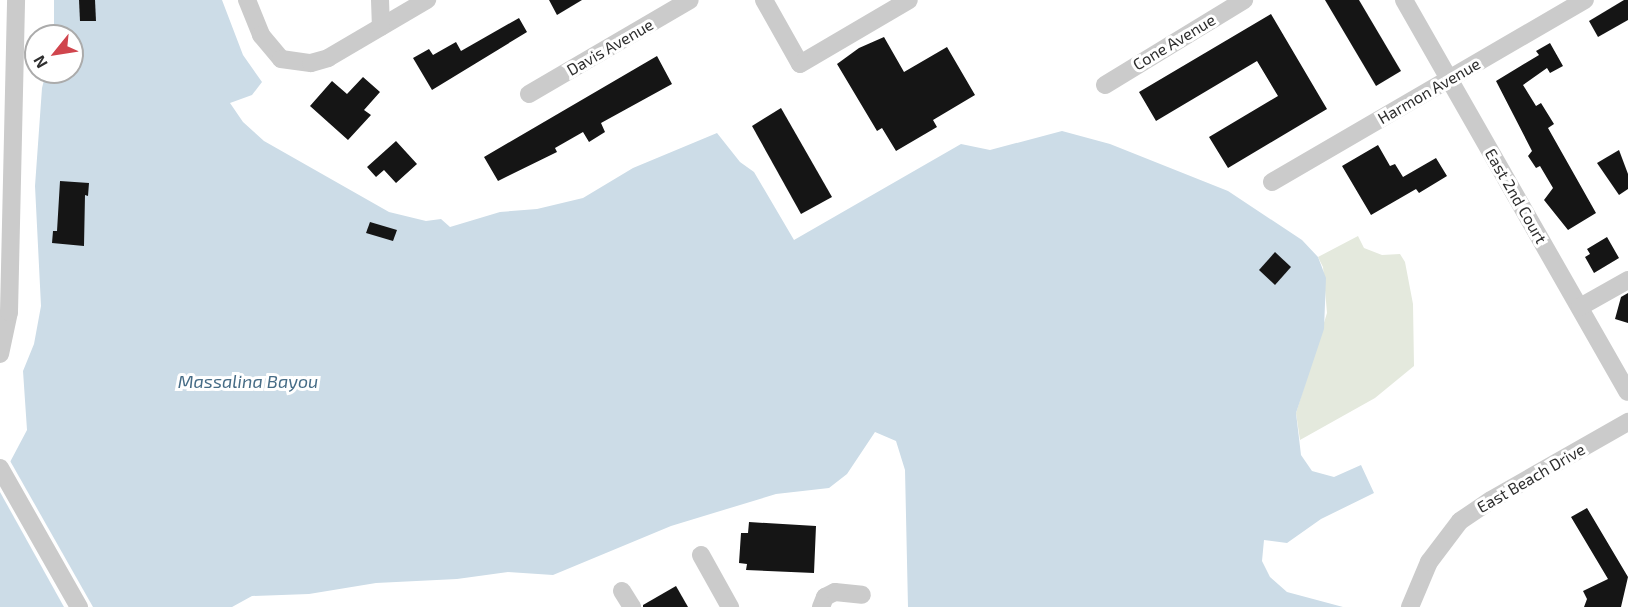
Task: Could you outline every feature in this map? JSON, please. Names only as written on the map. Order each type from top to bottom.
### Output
[{"type":"street","points":[[0,354],[9,312],[16,0]]},
{"type":"street","points":[[247,0],[261,35],[281,59],[311,63],[328,58],[428,0]]},
{"type":"street","points":[[380,0],[381,27]]},
{"type":"street","name":"Davis Avenue","points":[[529,94],[690,0]]},
{"type":"street","points":[[764,0],[800,64],[909,0]]},
{"type":"street","name":"Cone Avenue","points":[[1105,85],[1244,0]]},
{"type":"street","name":"East 2nd Court","points":[[1404,0],[1628,392]]},
{"type":"street","name":"Harmon Avenue","points":[[1272,182],[1584,0]]},
{"type":"street","points":[[1580,307],[1628,280]]},
{"type":"street","name":"East Beach Drive","points":[[1410,607],[1429,562],[1460,521],[1491,500],[1628,422]]},
{"type":"street","points":[[0,468],[79,607]]},
{"type":"street","points":[[701,555],[730,607]]},
{"type":"street","points":[[622,591],[632,607]]},
{"type":"street","points":[[821,607],[825,597],[835,592],[862,595]]},
{"type":"shaded area","points":[[1358,236],[1364,248],[1382,255],[1400,254],[1405,262],[1413,304],[1414,366],[1375,398],[1300,440],[1296,413],[1327,313],[1323,267],[1318,257]]},
{"type":"water","name":"Massalina Bayou","points":[[54,0],[222,0],[243,55],[262,82],[252,95],[230,103],[243,122],[264,141],[389,212],[426,221],[441,219],[450,227],[500,212],[537,209],[583,198],[633,168],[717,133],[740,162],[754,172],[794,240],[961,144],[990,150],[1062,131],[1110,144],[1228,191],[1302,240],[1318,257],[1326,278],[1324,329],[1296,413],[1301,455],[1312,471],[1334,477],[1361,465],[1374,493],[1321,519],[1287,543],[1264,540],[1262,561],[1270,577],[1287,592],[1343,607],[908,607],[905,470],[896,441],[875,432],[847,474],[829,488],[776,494],[671,526],[553,575],[508,572],[457,579],[376,583],[309,594],[252,596],[232,607],[0,607],[0,481],[27,430],[23,371],[34,344],[41,306],[35,186],[42,88],[43,84],[84,84],[84,24],[54,24]]},
{"type":"pier","points":[[9,459],[93,607],[64,607],[0,492],[0,475]]},
{"type":"building","points":[[79,0],[95,0],[96,21],[80,21]]},
{"type":"building","points":[[549,0],[582,0],[557,15]]},
{"type":"building","points":[[1325,0],[1359,0],[1401,71],[1376,86]]},
{"type":"building","points":[[1624,0],[1628,0],[1628,20],[1598,37],[1589,21]]},
{"type":"building","points":[[1271,14],[1327,109],[1228,168],[1209,137],[1278,96],[1257,61],[1156,121],[1139,92]]},
{"type":"building","points":[[519,18],[527,32],[432,90],[413,58],[429,49],[433,55],[456,42],[461,51]]},
{"type":"building","points":[[884,37],[904,72],[947,47],[975,95],[933,120],[937,127],[896,151],[882,128],[877,131],[837,64],[859,48]]},
{"type":"building","points":[[1550,43],[1563,66],[1550,73],[1547,68],[1523,85],[1536,106],[1541,103],[1554,124],[1548,128],[1596,213],[1568,230],[1544,200],[1553,188],[1540,166],[1536,168],[1528,156],[1532,151],[1496,81],[1539,55],[1536,51]]},
{"type":"building","points":[[657,56],[672,84],[601,123],[605,132],[589,142],[583,132],[555,148],[557,152],[498,181],[484,157]]},
{"type":"building","points":[[363,77],[380,92],[364,110],[371,115],[348,140],[310,106],[332,81],[347,94]]},
{"type":"building","points":[[781,108],[832,197],[801,214],[752,126]]},
{"type":"building","points":[[396,141],[417,164],[396,183],[384,170],[376,177],[367,167]]},
{"type":"building","points":[[1378,145],[1390,166],[1395,164],[1403,177],[1436,158],[1447,176],[1419,193],[1416,189],[1371,215],[1342,166]]},
{"type":"building","points":[[1619,150],[1628,174],[1628,189],[1619,195],[1597,163]]},
{"type":"building","points":[[60,181],[89,183],[88,196],[85,195],[84,246],[52,243],[53,231],[57,231]]},
{"type":"building","points":[[370,222],[397,230],[393,241],[366,233]]},
{"type":"building","points":[[1607,237],[1619,258],[1594,273],[1585,257],[1590,254],[1587,249]]},
{"type":"building","points":[[1275,252],[1291,267],[1275,285],[1259,270]]},
{"type":"building","points":[[1628,293],[1628,323],[1615,319],[1621,297]]},
{"type":"building","points":[[1587,508],[1628,577],[1621,607],[1584,607],[1587,599],[1583,591],[1608,579],[1571,517]]},
{"type":"building","points":[[749,522],[816,526],[814,573],[746,570],[747,564],[739,563],[741,533],[748,533]]},
{"type":"building","points":[[676,586],[688,607],[643,607],[643,605]]}]
